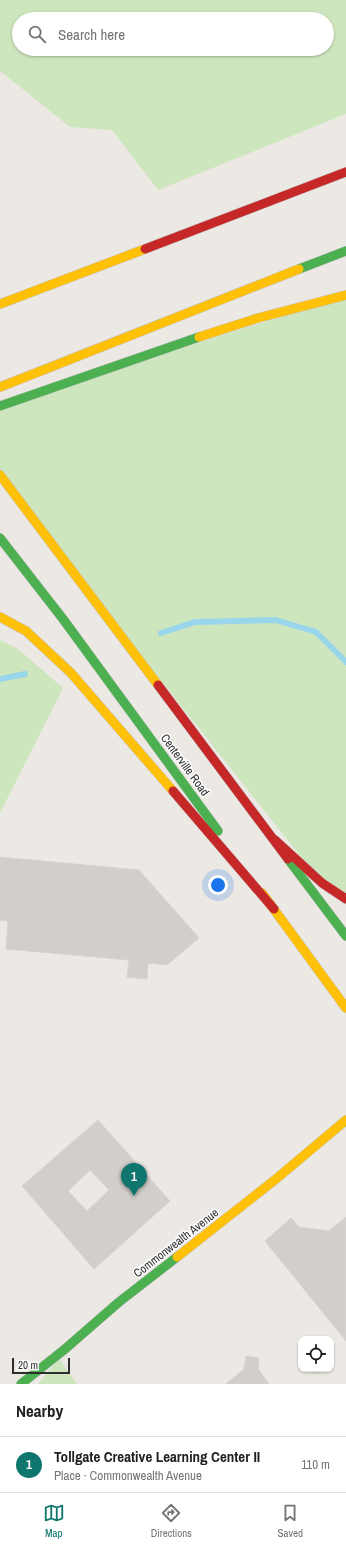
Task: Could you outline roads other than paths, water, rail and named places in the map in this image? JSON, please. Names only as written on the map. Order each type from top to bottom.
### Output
[{"type":"main road","points":[[333,176],[346,167]]},
{"type":"main road","points":[[0,304],[346,172]]},
{"type":"main road","points":[[0,387],[346,251]]},
{"type":"main road","points":[[4,404],[235,325],[310,303],[346,295]]},
{"type":"main road","points":[[0,476],[346,936]]},
{"type":"main road","name":"Centerville Road","points":[[0,538],[174,770],[346,1008]]},
{"type":"main road","points":[[0,617],[26,631],[71,673],[274,909]]},
{"type":"main road","points":[[275,840],[322,883],[346,899]]},
{"type":"main road","name":"Commonwealth Avenue","points":[[21,1384],[66,1349],[119,1302],[276,1179],[346,1120]]},
{"type":"waterway","points":[[161,633],[195,622],[276,620],[316,632],[346,662]]},
{"type":"waterway","points":[[0,679],[25,674]]},
{"type":"place","name":"Tollgate Creative Learning Center II","points":[[134,1196]]}]
